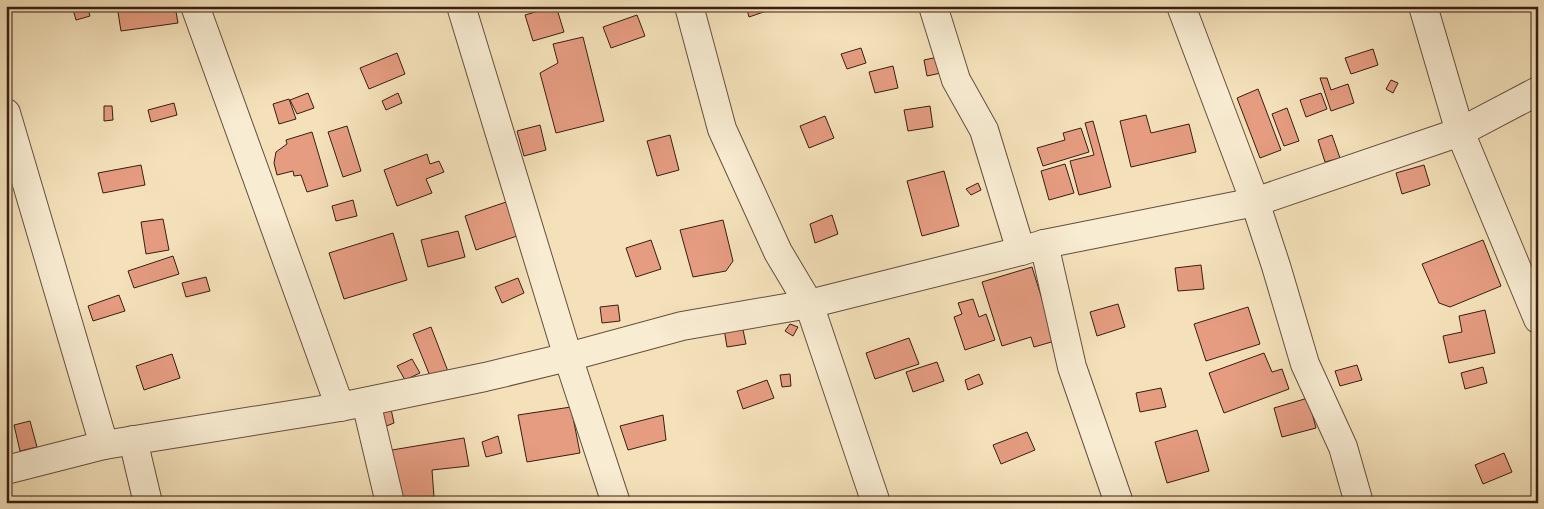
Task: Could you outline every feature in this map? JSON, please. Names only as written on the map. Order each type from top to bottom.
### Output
[{"type":"street","points":[[195,6],[340,407]]},
{"type":"street","points":[[461,6],[568,357],[616,503]]},
{"type":"street","points":[[689,6],[722,129],[778,252],[808,304],[876,503]]},
{"type":"street","points":[[933,6],[956,80],[984,130],[1033,248],[1072,367],[1120,503]]},
{"type":"street","points":[[1182,6],[1255,202],[1305,364],[1342,447],[1360,503]]},
{"type":"street","points":[[1422,6],[1460,132],[1538,319]]},
{"type":"street","points":[[6,470],[104,445],[366,402],[568,357],[682,326],[808,304],[1033,248],[1255,202],[1460,132],[1538,91]]},
{"type":"street","points":[[6,113],[104,445]]},
{"type":"street","points":[[366,402],[390,503]]},
{"type":"street","points":[[133,440],[148,503]]},
{"type":"building","points":[[72,6],[87,6],[90,16],[76,20]]},
{"type":"building","points":[[117,6],[175,6],[178,23],[121,31]]},
{"type":"building","points":[[556,6],[564,32],[533,41],[525,15]]},
{"type":"building","points":[[746,6],[781,6],[749,17]]},
{"type":"building","points":[[637,15],[645,36],[611,48],[603,27]]},
{"type":"building","points":[[583,37],[604,121],[556,133],[540,73],[558,63],[553,44]]},
{"type":"building","points":[[861,48],[866,63],[847,69],[841,54]]},
{"type":"building","points":[[1373,49],[1378,65],[1351,74],[1345,58]]},
{"type":"building","points":[[397,53],[405,74],[369,89],[360,68]]},
{"type":"building","points":[[938,57],[941,73],[927,76],[924,60]]},
{"type":"building","points":[[893,66],[898,88],[875,93],[869,72]]},
{"type":"building","points":[[1320,78],[1327,78],[1331,90],[1348,84],[1354,103],[1331,111]]},
{"type":"building","points":[[1391,80],[1398,83],[1393,93],[1386,89]]},
{"type":"building","points":[[1258,89],[1281,150],[1260,158],[1237,98]]},
{"type":"building","points":[[308,93],[314,108],[297,114],[290,100]]},
{"type":"building","points":[[398,93],[402,103],[386,110],[382,101]]},
{"type":"building","points":[[1321,93],[1327,109],[1306,117],[1300,100]]},
{"type":"building","points":[[289,99],[296,119],[279,124],[273,104]]},
{"type":"building","points":[[174,103],[177,115],[151,122],[148,110]]},
{"type":"building","points":[[104,106],[112,106],[113,120],[104,121]]},
{"type":"building","points":[[930,106],[933,127],[908,131],[904,110]]},
{"type":"building","points":[[1287,108],[1299,141],[1284,146],[1272,114]]},
{"type":"building","points":[[1146,115],[1151,133],[1189,124],[1196,152],[1131,167],[1120,121]]},
{"type":"building","points":[[825,116],[834,138],[809,148],[800,126]]},
{"type":"building","points":[[1093,121],[1111,187],[1079,195],[1070,161],[1094,155],[1085,123]]},
{"type":"building","points":[[540,125],[546,150],[524,156],[517,131]]},
{"type":"building","points":[[347,126],[361,171],[343,177],[328,132]]},
{"type":"building","points":[[1081,128],[1089,152],[1043,166],[1037,148],[1065,140],[1063,133]]},
{"type":"building","points":[[312,132],[328,186],[307,192],[301,175],[294,176],[293,171],[277,175],[274,163],[276,152],[287,144],[286,140]]},
{"type":"building","points":[[670,135],[679,170],[657,176],[647,141]]},
{"type":"building","points":[[1332,135],[1340,158],[1325,162],[1318,140]]},
{"type":"building","points":[[427,154],[430,164],[439,161],[444,172],[426,179],[432,193],[397,206],[384,170]]},
{"type":"building","points":[[1065,164],[1074,193],[1049,200],[1041,171]]},
{"type":"building","points":[[141,165],[145,185],[103,193],[98,173]]},
{"type":"building","points":[[1424,165],[1430,185],[1402,194],[1396,173]]},
{"type":"building","points":[[944,171],[959,226],[922,236],[907,181]]},
{"type":"building","points":[[978,183],[981,190],[971,195],[966,189]]},
{"type":"building","points":[[353,200],[357,216],[336,221],[332,206]]},
{"type":"building","points":[[509,201],[520,235],[476,250],[465,216]]},
{"type":"building","points":[[832,215],[838,234],[815,243],[810,224]]},
{"type":"building","points":[[163,219],[169,250],[146,254],[141,222]]},
{"type":"building","points":[[723,220],[733,261],[726,271],[693,277],[680,230]]},
{"type":"building","points":[[458,231],[465,257],[428,267],[421,240]]},
{"type":"building","points":[[393,233],[407,280],[344,299],[329,253]]},
{"type":"building","points":[[651,240],[661,269],[636,277],[626,248]]},
{"type":"building","points":[[1483,240],[1501,286],[1450,307],[1439,303],[1422,264]]},
{"type":"building","points":[[173,256],[179,274],[134,288],[128,271]]},
{"type":"building","points":[[1201,265],[1204,289],[1178,291],[1175,268]]},
{"type":"building","points":[[1032,267],[1055,341],[1034,347],[1031,337],[1002,346],[982,282]]},
{"type":"building","points":[[206,277],[210,291],[186,297],[182,283]]},
{"type":"building","points":[[518,278],[524,293],[502,303],[495,287]]},
{"type":"building","points":[[119,295],[125,311],[93,321],[88,306]]},
{"type":"building","points":[[973,299],[979,317],[986,314],[995,340],[965,350],[954,317],[962,314],[958,303]]},
{"type":"building","points":[[1118,304],[1125,327],[1097,336],[1090,312]]},
{"type":"building","points":[[618,305],[620,321],[602,323],[600,307]]},
{"type":"building","points":[[1248,307],[1260,344],[1206,361],[1194,324]]},
{"type":"building","points":[[1485,310],[1495,353],[1449,363],[1443,336],[1462,332],[1459,316]]},
{"type":"building","points":[[790,324],[798,327],[793,336],[785,331]]},
{"type":"building","points":[[742,325],[746,344],[727,347],[724,329]]},
{"type":"building","points":[[431,327],[449,374],[432,381],[413,334]]},
{"type":"building","points":[[909,338],[919,364],[875,379],[866,353]]},
{"type":"building","points":[[1264,353],[1272,372],[1282,369],[1289,389],[1224,413],[1209,373]]},
{"type":"building","points":[[172,354],[180,378],[144,390],[136,366]]},
{"type":"building","points":[[412,359],[420,373],[405,380],[397,366]]},
{"type":"building","points":[[937,362],[944,381],[913,392],[906,372]]},
{"type":"building","points":[[1357,365],[1362,380],[1340,386],[1335,371]]},
{"type":"building","points":[[1483,367],[1487,383],[1465,389],[1461,373]]},
{"type":"building","points":[[790,374],[791,386],[782,387],[780,375]]},
{"type":"building","points":[[979,374],[983,384],[968,390],[965,380]]},
{"type":"building","points":[[767,380],[774,398],[743,409],[737,391]]},
{"type":"building","points":[[1161,388],[1166,407],[1140,412],[1136,393]]},
{"type":"building","points":[[1308,398],[1316,428],[1282,437],[1274,408]]},
{"type":"building","points":[[571,407],[580,453],[527,462],[518,415]]},
{"type":"building","points":[[391,409],[394,423],[384,427],[377,413]]},
{"type":"building","points":[[663,415],[666,440],[628,450],[620,426]]},
{"type":"building","points":[[30,421],[37,447],[20,451],[14,425]]},
{"type":"building","points":[[1197,430],[1209,471],[1167,483],[1155,442]]},
{"type":"building","points":[[1027,432],[1035,450],[1001,464],[993,445]]},
{"type":"building","points":[[498,436],[502,453],[486,457],[482,442]]},
{"type":"building","points":[[464,438],[469,466],[432,470],[434,497],[401,503],[386,451]]},
{"type":"building","points":[[1538,442],[1538,461],[1532,444]]},
{"type":"building","points":[[1504,453],[1512,472],[1483,484],[1475,465]]},
{"type":"building","points":[[32,497],[33,503],[12,503],[12,502]]}]
